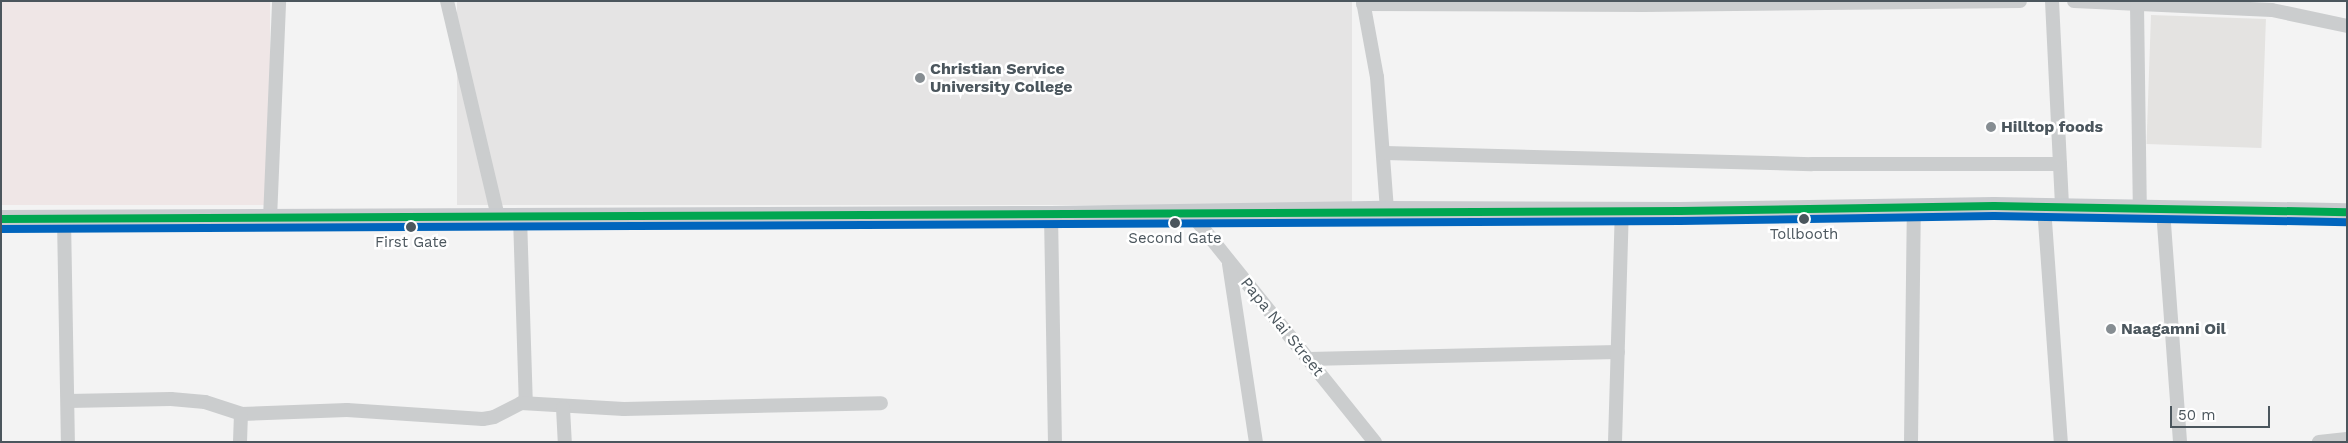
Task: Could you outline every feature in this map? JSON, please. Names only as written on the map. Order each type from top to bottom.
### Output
[{"type":"main road","points":[[1,219],[1051,215],[1189,211],[2044,207],[2347,212]]},
{"type":"street","points":[[270,219],[279,1]]},
{"type":"street","points":[[447,1],[498,216]]},
{"type":"street","points":[[1387,210],[1385,153],[1376,77],[1363,3],[1644,6],[2020,1]]},
{"type":"street","points":[[2052,1],[2062,208]]},
{"type":"street","points":[[2074,1],[2272,10],[2347,26]]},
{"type":"street","points":[[2272,10],[2285,1]]},
{"type":"street","points":[[2137,5],[2140,210]]},
{"type":"street","points":[[1385,153],[1812,164],[2060,164]]},
{"type":"street","points":[[2044,207],[2061,442]]},
{"type":"street","points":[[1911,442],[1914,208]]},
{"type":"street","points":[[1615,442],[1622,210]]},
{"type":"street","points":[[2163,210],[2180,442]]},
{"type":"street","name":"Papa Nai Street","points":[[1189,211],[1375,442]]},
{"type":"street","points":[[1051,215],[1055,442]]},
{"type":"street","points":[[520,217],[526,403]]},
{"type":"street","points":[[64,219],[68,442]]},
{"type":"street","points":[[1229,260],[1256,442]]},
{"type":"street","points":[[1309,359],[1618,352]]},
{"type":"street","points":[[68,401],[171,399],[205,402],[241,414],[347,410],[484,419],[526,403],[563,408],[676,409],[881,403]]},
{"type":"street","points":[[563,408],[565,442]]},
{"type":"street","points":[[240,442],[241,414]]},
{"type":"street","points":[[2319,442],[2347,439]]},
{"type":"shaded area","points":[[1,1],[270,1],[270,205],[1,205]]},
{"type":"shaded area","name":"Christian Service University College","points":[[457,1],[1352,1],[1352,205],[457,205]]},
{"type":"shaded area","points":[[2151,15],[2266,19],[2261,148],[2146,144]]},
{"type":"transit line","points":[[1,219],[1680,211],[1994,206],[2347,212]]},
{"type":"transit line","points":[[1,229],[1680,221],[1994,216],[2347,222]]},
{"type":"place","name":"Christian Service University College","points":[[920,78]]},
{"type":"place","name":"Hilltop foods","points":[[1991,127]]},
{"type":"place","name":"Tollbooth","points":[[1804,219]]},
{"type":"place","name":"Second Gate","points":[[1175,223]]},
{"type":"place","name":"First Gate","points":[[411,227]]},
{"type":"place","name":"Naagamni Oil","points":[[2111,329]]}]
